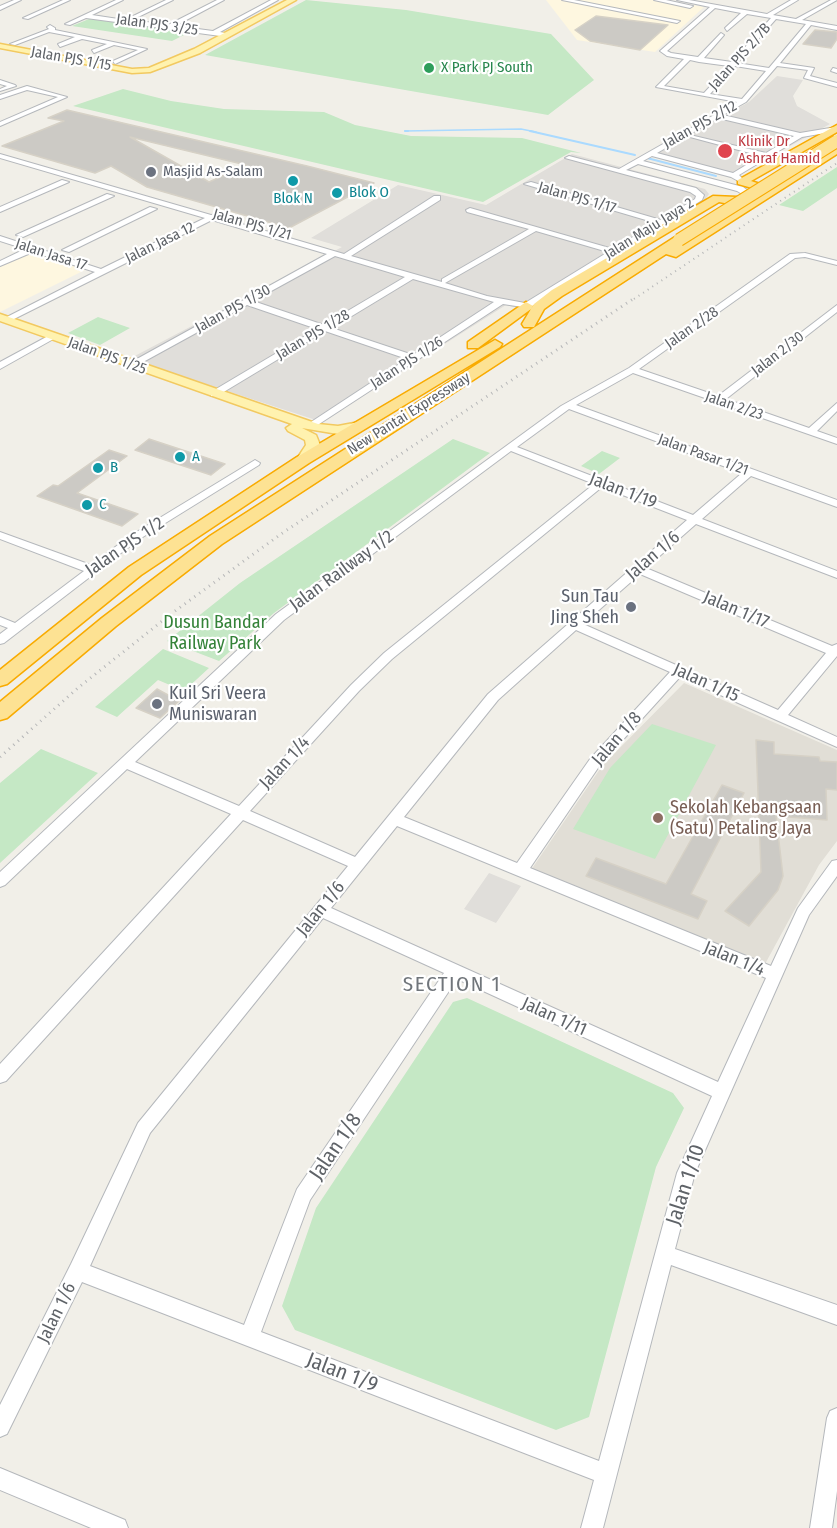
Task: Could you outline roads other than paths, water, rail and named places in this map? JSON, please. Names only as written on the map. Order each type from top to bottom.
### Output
[{"type":"highway","name":"New Pantai Expressway","points":[[0,680],[135,571],[303,460],[822,144],[837,131]]},
{"type":"highway","points":[[738,178],[837,131]]},
{"type":"highway","name":"New Pantai Expressway","points":[[0,713],[118,615],[216,540],[317,473],[556,322],[679,240],[837,141]]},
{"type":"highway","points":[[317,473],[371,447],[452,400],[740,210],[837,149]]},
{"type":"highway","points":[[738,178],[759,188],[779,185]]},
{"type":"highway","points":[[529,324],[539,307],[557,293],[717,198],[737,200],[741,205],[740,210]]},
{"type":"highway","points":[[445,374],[472,346],[526,306]]},
{"type":"main road","points":[[142,69],[197,51],[221,34],[284,0]]},
{"type":"main road","points":[[142,69],[292,0]]},
{"type":"main road","name":"Jalan PJS 1/15","points":[[0,41],[142,69]]},
{"type":"main road","name":"Jalan PJS 1/15","points":[[0,46],[142,69]]},
{"type":"main road","points":[[115,62],[156,64]]},
{"type":"main road","name":"Jalan PJS 1/25","points":[[2,316],[214,394],[310,426],[338,430],[359,426]]},
{"type":"main road","name":"Jalan PJS 1/25","points":[[214,394],[221,402],[304,433],[311,438],[313,446],[303,460]]},
{"type":"street","points":[[0,8],[18,0]]},
{"type":"street","points":[[26,18],[67,0]]},
{"type":"street","points":[[68,24],[120,0]]},
{"type":"street","points":[[126,21],[170,0]]},
{"type":"street","points":[[169,27],[221,0]]},
{"type":"street","points":[[221,34],[275,0]]},
{"type":"street","points":[[565,0],[677,21]]},
{"type":"street","points":[[600,7],[613,0]]},
{"type":"street","points":[[657,0],[695,3]]},
{"type":"street","points":[[680,0],[837,28]]},
{"type":"street","points":[[767,16],[795,0]]},
{"type":"street","points":[[796,21],[835,0]]},
{"type":"street","points":[[732,9],[741,5]]},
{"type":"street","points":[[714,6],[663,51],[668,55],[733,65],[812,69],[806,77],[837,85]]},
{"type":"street","points":[[727,29],[745,12]]},
{"type":"street","name":"Jalan PJS 3/25","points":[[86,16],[221,34]]},
{"type":"street","name":"Jalan PJS 2/7B","points":[[706,95],[775,17]]},
{"type":"street","name":"Jalan PJS 2/12","points":[[634,163],[744,100],[810,23]]},
{"type":"street","points":[[13,44],[50,29],[144,51],[115,62]]},
{"type":"street","points":[[699,60],[722,35]]},
{"type":"street","points":[[60,45],[81,37]]},
{"type":"street","points":[[94,51],[114,43]]},
{"type":"street","points":[[687,58],[659,87],[706,95]]},
{"type":"street","points":[[0,82],[12,86],[0,91]]},
{"type":"street","points":[[0,97],[28,88],[64,97],[0,124]]},
{"type":"street","name":"Jalan PJS 2/7B","points":[[706,95],[744,100]]},
{"type":"street","points":[[716,116],[800,135],[837,131]]},
{"type":"street","points":[[658,155],[726,118]]},
{"type":"street","points":[[649,153],[738,178],[767,155],[800,135]]},
{"type":"street","points":[[692,136],[767,155]]},
{"type":"street","name":"Jalan PJS 1/21","points":[[0,154],[335,253],[352,253],[412,276],[486,298],[503,300]]},
{"type":"street","name":"Jalan Maju Jaya 2","points":[[526,306],[698,200],[700,195],[693,190],[569,158]]},
{"type":"street","points":[[0,163],[201,223]]},
{"type":"street","points":[[634,163],[711,186],[717,190],[717,198]]},
{"type":"street","points":[[620,171],[634,163],[740,189],[751,196],[740,210]]},
{"type":"street","points":[[0,210],[65,182]]},
{"type":"street","name":"Jalan PJS 1/17","points":[[528,184],[661,222]]},
{"type":"street","points":[[20,235],[110,196]]},
{"type":"street","points":[[0,198],[16,203]]},
{"type":"street","points":[[352,253],[437,198]]},
{"type":"street","points":[[66,250],[153,209]]},
{"type":"street","points":[[470,210],[613,252]]},
{"type":"street","name":"Jalan PJS 1/21","points":[[214,217],[352,253],[526,306]]},
{"type":"street","name":"Jalan Jasa 12","points":[[2,316],[102,272],[214,217]]},
{"type":"street","points":[[445,281],[536,229]]},
{"type":"street","name":"Jalan Jasa 17","points":[[0,238],[102,272]]},
{"type":"street","points":[[0,264],[32,249]]},
{"type":"street","name":"Jalan PJS 1/30","points":[[131,364],[335,253]]},
{"type":"street","name":"Jalan 2/28","points":[[569,406],[632,370],[793,256],[815,257],[837,263]]},
{"type":"street","points":[[2,316],[92,268]]},
{"type":"street","name":"Jalan PJS 1/28","points":[[214,394],[412,276]]},
{"type":"street","name":"Jalan PJS 1/26","points":[[310,426],[503,300]]},
{"type":"street","points":[[246,302],[414,358]]},
{"type":"street","name":"Jalan 2/30","points":[[719,400],[837,308]]},
{"type":"street","points":[[0,360],[49,335]]},
{"type":"street","points":[[0,366],[49,335]]},
{"type":"street","name":"Jalan 2/23","points":[[632,370],[837,441]]},
{"type":"street","name":"Jalan Railway 1/2","points":[[0,881],[280,617],[509,447],[569,406]]},
{"type":"street","name":"Jalan Pasar 1/21","points":[[569,406],[837,504]]},
{"type":"street","points":[[810,432],[837,406]]},
{"type":"street","name":"Jalan 1/19","points":[[509,447],[837,575]]},
{"type":"street","name":"Jalan PJS 1/2","points":[[0,640],[90,569],[134,538],[255,463]]},
{"type":"street","name":"Jalan 1/6","points":[[0,1427],[78,1271],[144,1128],[493,696],[749,472]]},
{"type":"street","name":"Jalan 1/4","points":[[0,1076],[239,812],[388,656],[602,483]]},
{"type":"street","points":[[0,535],[90,569]]},
{"type":"street","name":"Jalan 1/17","points":[[638,569],[836,650]]},
{"type":"street","points":[[0,621],[15,627]]},
{"type":"street","name":"Jalan 1/15","points":[[574,625],[837,742]]},
{"type":"street","points":[[780,716],[836,650]]},
{"type":"street","name":"Jalan 1/8","points":[[520,871],[595,762],[678,671]]},
{"type":"street","points":[[126,763],[358,864]]},
{"type":"street","name":"Jalan 1/4","points":[[394,819],[775,975]]},
{"type":"street","name":"Jalan 1/10","points":[[592,1528],[686,1173],[803,912],[835,873]]},
{"type":"street","name":"Jalan 1/11","points":[[320,910],[722,1092]]},
{"type":"street","name":"Jalan 1/8","points":[[249,1337],[303,1196],[453,972]]},
{"type":"street","points":[[665,1254],[837,1316]]},
{"type":"street","name":"Jalan 1/9","points":[[78,1271],[606,1474]]},
{"type":"street","points":[[821,1528],[837,1418]]},
{"type":"street","points":[[0,1479],[117,1528]]},
{"type":"waterway","points":[[408,131],[405,131],[521,129],[536,132]]},
{"type":"waterway","points":[[530,131],[635,155]]},
{"type":"waterway","points":[[647,158],[716,176]]},
{"type":"railway","points":[[634,299],[837,163]]},
{"type":"railway","points":[[0,757],[79,687],[175,611],[281,534],[636,297]]},
{"type":"place","name":"X Park PJ South","points":[[429,68]]},
{"type":"place","name":"Klinik Dr Ashraf Hamid","points":[[725,151]]},
{"type":"place","name":"Masjid As-Salam","points":[[151,172]]},
{"type":"place","name":"Blok N","points":[[293,181]]},
{"type":"place","name":"Blok O","points":[[337,193]]},
{"type":"place","name":"A","points":[[180,457]]},
{"type":"place","name":"B","points":[[98,468]]},
{"type":"place","name":"C","points":[[87,505]]},
{"type":"place","name":"Sun Tau Jing Sheh","points":[[631,607]]},
{"type":"place","name":"Kuil Sri Veera Muniswaran","points":[[157,704]]},
{"type":"place","name":"Sekolah Kebangsaan (Satu) Petaling Jaya","points":[[658,818]]},
{"type":"district","name":"SECTION 1","points":[[452,985]]},
{"type":"park label","name":"Dusun Bandar Railway Park","points":[[215,633]]}]
